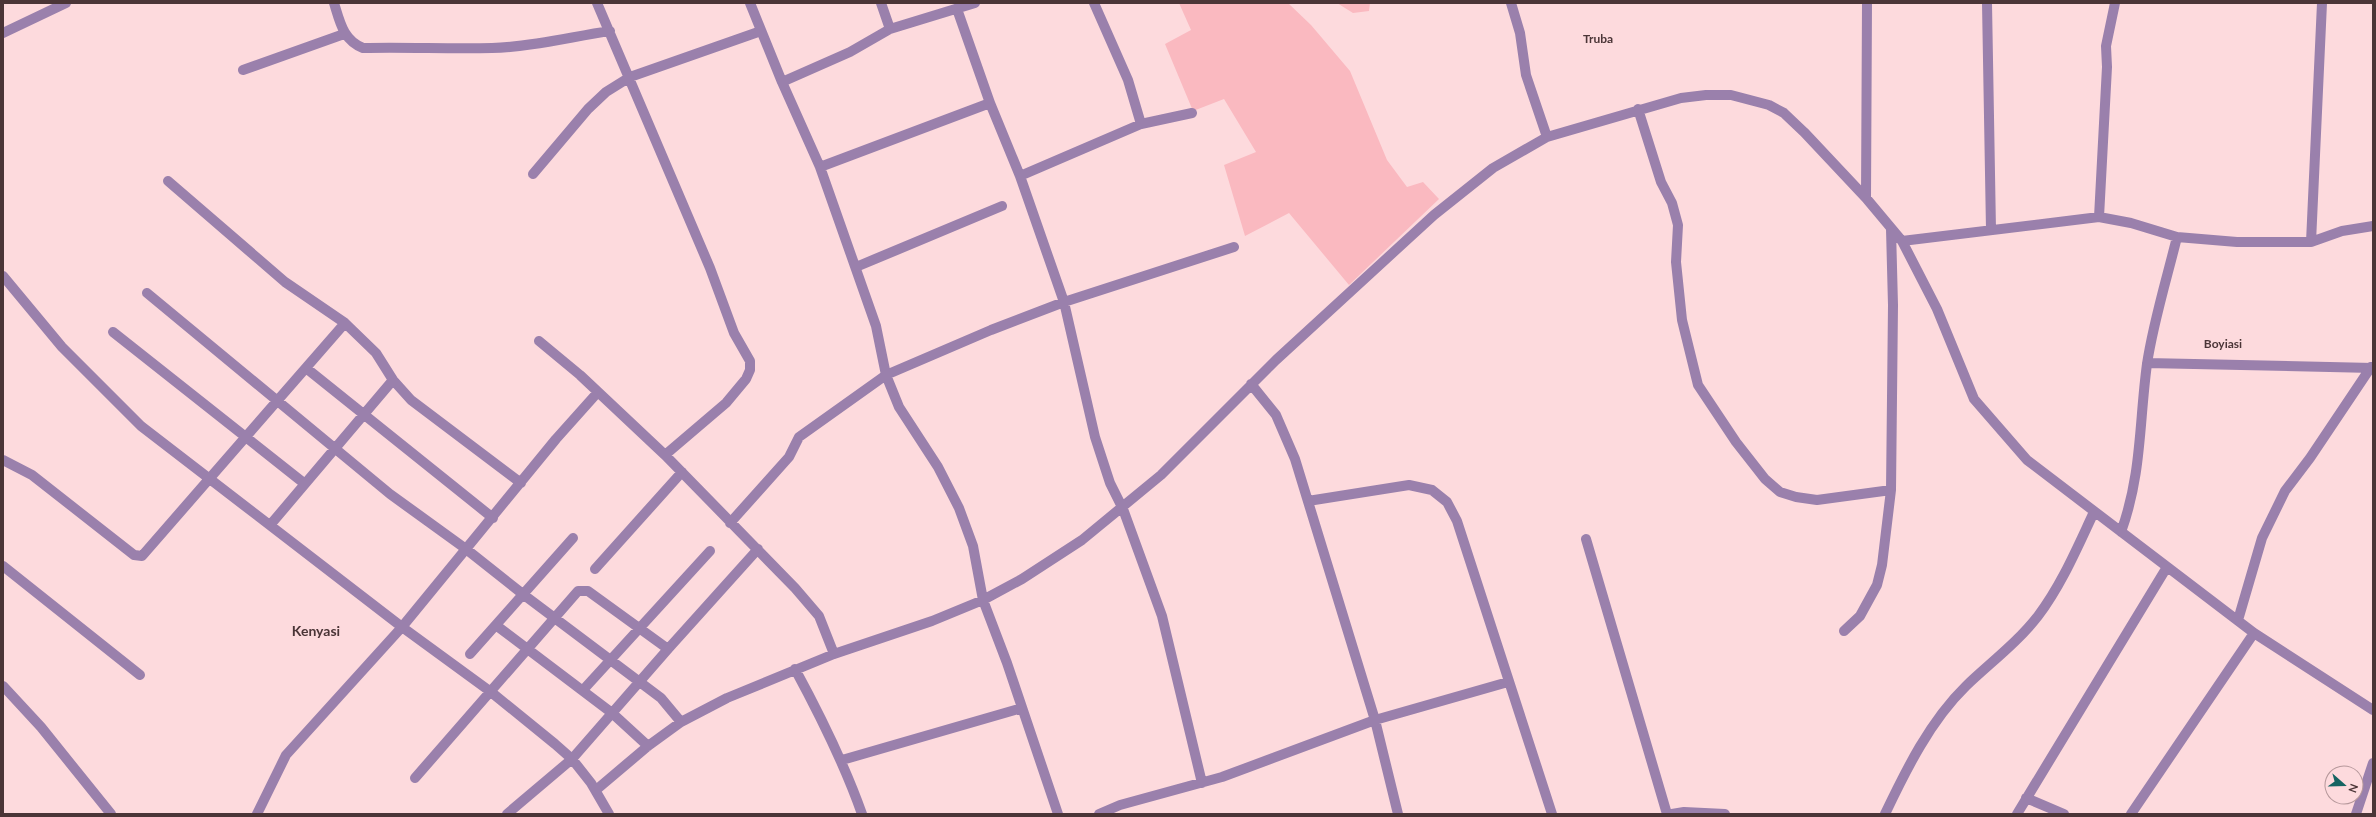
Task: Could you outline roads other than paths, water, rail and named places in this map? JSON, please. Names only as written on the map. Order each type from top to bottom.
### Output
[{"type":"street","points":[[3,33],[66,3]]},
{"type":"street","points":[[334,3],[344,34],[354,44],[363,48],[492,48],[533,44],[559,38],[610,31]]},
{"type":"street","points":[[597,3],[630,77],[710,268],[734,333],[750,361],[750,370],[746,379],[726,403],[665,455]]},
{"type":"street","points":[[750,3],[782,82],[820,167],[876,326],[886,375],[899,406],[938,468],[959,508],[973,546],[983,600],[1058,814]]},
{"type":"street","points":[[881,3],[890,29]]},
{"type":"street","points":[[782,82],[850,52],[890,29],[975,3]]},
{"type":"street","points":[[1094,3],[1128,80],[1141,124]]},
{"type":"street","points":[[1511,3],[1520,33],[1526,75],[1547,137]]},
{"type":"street","points":[[1866,198],[1867,3]]},
{"type":"street","points":[[1987,3],[1991,230]]},
{"type":"street","points":[[2099,217],[2106,46],[2115,3]]},
{"type":"street","points":[[2311,242],[2322,3]]},
{"type":"street","points":[[957,9],[990,103],[1020,176],[1064,302],[1095,437],[1110,483],[1123,509],[1162,616],[1202,783]]},
{"type":"street","points":[[533,174],[588,109],[606,92],[630,77],[761,31]]},
{"type":"street","points":[[243,70],[344,34]]},
{"type":"street","points":[[596,790],[648,746],[681,722],[727,698],[834,654],[932,620],[983,600],[1082,540],[1123,509],[1195,443],[1251,384],[1460,193],[1519,152],[1547,137],[1638,109],[1681,98],[1706,95],[1732,95],[1769,105],[1784,113],[1804,132],[1866,198],[1902,241],[1937,309],[1974,399],[2027,460],[2254,633],[2373,710]]},
{"type":"street","points":[[820,167],[990,103]]},
{"type":"street","points":[[1638,109],[1661,182],[1672,203],[1678,225],[1676,262],[1682,320],[1698,385],[1736,442],[1765,479],[1780,492],[1796,497],[1817,500],[1891,490]]},
{"type":"street","points":[[1020,176],[1141,124],[1192,114]]},
{"type":"street","points":[[168,181],[285,282],[344,323],[376,353],[393,380],[412,400],[521,483]]},
{"type":"street","points":[[856,267],[1002,206]]},
{"type":"street","points":[[1902,241],[2099,217],[2131,223],[2177,237],[2237,242],[2311,242],[2342,231],[2373,226]]},
{"type":"street","points":[[1844,631],[1860,616],[1877,585],[1882,565],[1891,490],[1894,305],[1891,229]]},
{"type":"street","points":[[2121,532],[2128,513],[2139,463],[2147,363],[2177,237]]},
{"type":"street","points":[[730,523],[789,457],[799,437],[886,375],[991,330],[1064,302],[1234,248]]},
{"type":"street","points":[[3,277],[62,347],[141,426],[271,524],[402,627],[491,692],[572,759],[596,790],[609,814]]},
{"type":"street","points":[[147,293],[334,449],[364,470],[390,494],[466,549],[524,596],[661,698],[681,722]]},
{"type":"street","points":[[3,460],[32,476],[138,557],[142,556],[248,437],[344,323]]},
{"type":"street","points":[[113,332],[248,437],[305,484]]},
{"type":"street","points":[[539,342],[598,392],[665,455],[730,523],[758,549],[819,616],[834,654]]},
{"type":"street","points":[[2147,363],[2372,367]]},
{"type":"street","points":[[2238,620],[2262,538],[2285,491],[2310,458],[2372,367]]},
{"type":"street","points":[[306,368],[492,518]]},
{"type":"street","points":[[271,524],[393,380]]},
{"type":"street","points":[[1251,384],[1276,415],[1295,459],[1375,720],[1398,814]]},
{"type":"street","points":[[257,814],[286,755],[402,627],[556,439],[598,392]]},
{"type":"street","points":[[595,569],[682,472]]},
{"type":"street","points":[[1308,501],[1409,485],[1432,490],[1447,502],[1457,521],[1552,814]]},
{"type":"street","points":[[1885,814],[1902,778],[1932,728],[1966,686],[1993,663],[2037,617],[2062,582],[2094,512]]},
{"type":"street","points":[[470,654],[524,596],[574,538]]},
{"type":"street","points":[[1586,539],[1667,814]]},
{"type":"street","points":[[507,814],[572,759],[758,549]]},
{"type":"street","points":[[583,690],[710,551]]},
{"type":"street","points":[[3,566],[140,675]]},
{"type":"street","points":[[2016,814],[2167,567]]},
{"type":"street","points":[[415,778],[578,590],[583,589],[668,649]]},
{"type":"street","points":[[497,626],[612,713],[648,746]]},
{"type":"street","points":[[2131,814],[2254,633]]},
{"type":"street","points":[[795,669],[842,760],[862,814]]},
{"type":"street","points":[[1099,814],[1120,805],[1202,783],[1375,720],[1508,682]]},
{"type":"street","points":[[3,686],[41,727],[111,814]]},
{"type":"street","points":[[842,760],[1022,708]]},
{"type":"street","points":[[2356,814],[2373,763]]},
{"type":"street","points":[[2026,798],[2064,814]]},
{"type":"street","points":[[1672,814],[1684,812],[1725,814]]},
{"type":"district","name":"Truba","points":[[1598,38]]},
{"type":"district","name":"Boyiasi","points":[[2223,343]]},
{"type":"district","name":"Kenyasi","points":[[316,630]]}]
